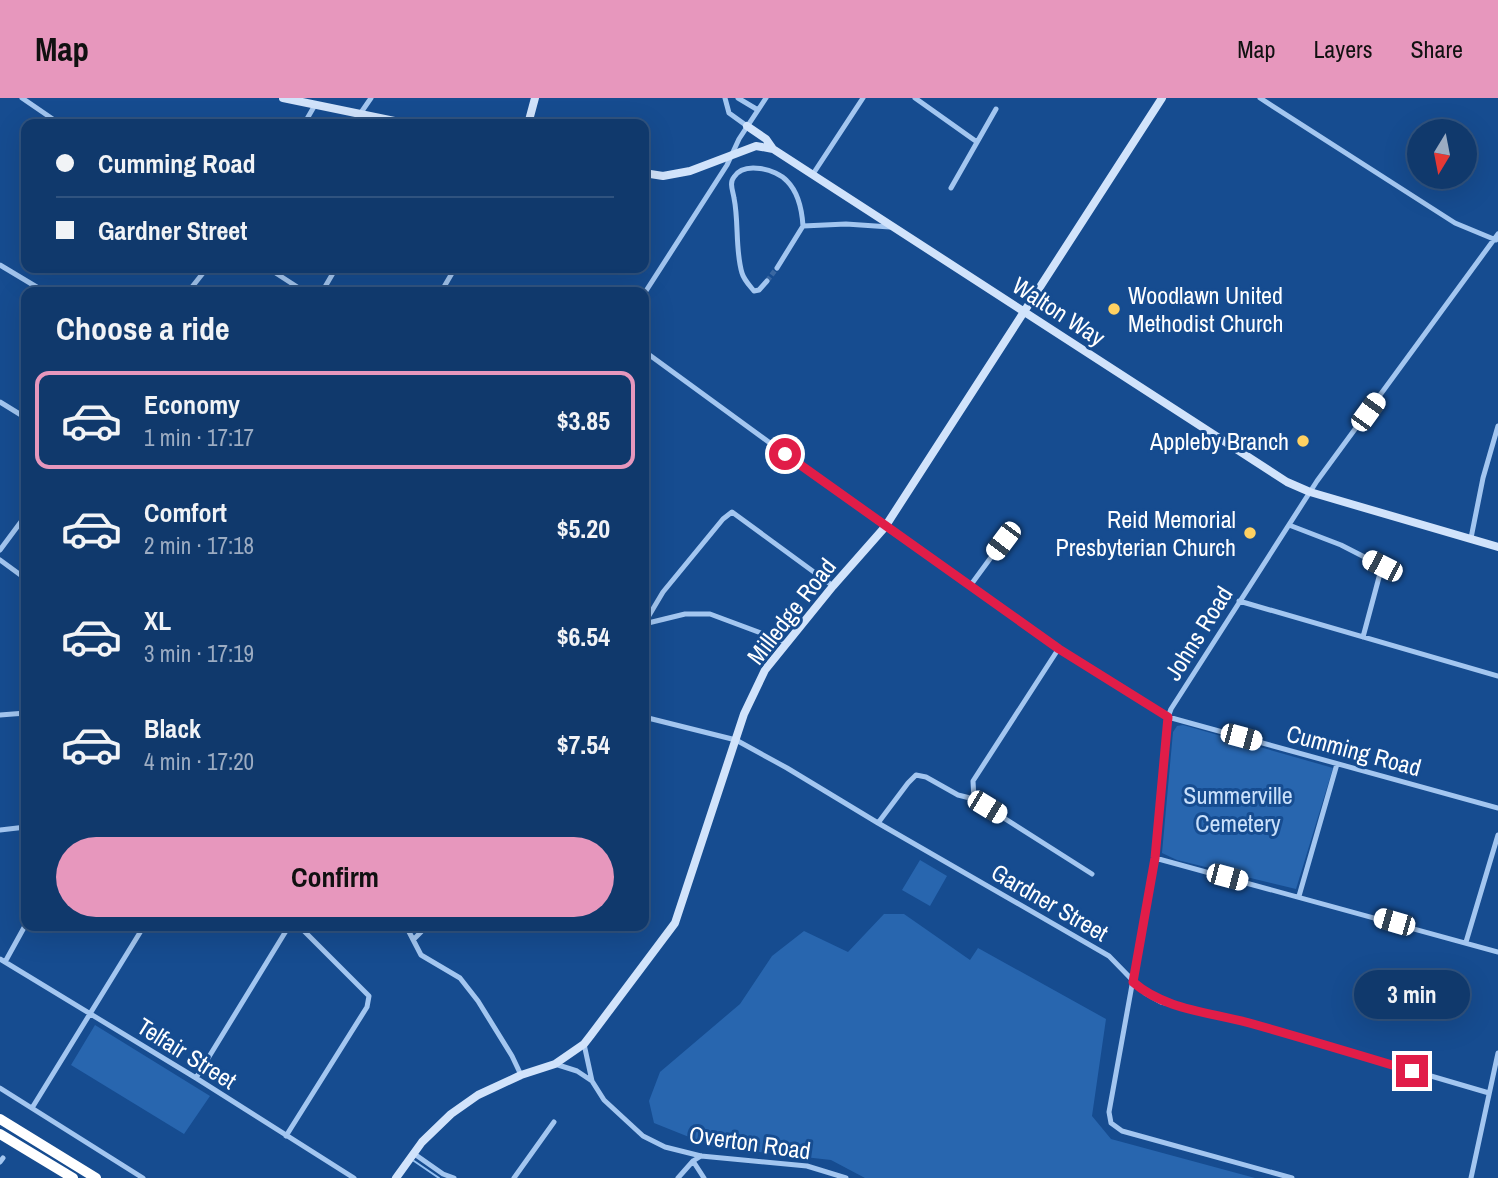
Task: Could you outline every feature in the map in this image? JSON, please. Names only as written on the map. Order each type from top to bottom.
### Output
[{"type":"highway","points":[[0,1119],[96,1178]]},
{"type":"highway","points":[[0,1134],[72,1178]]},
{"type":"street","points":[[22,98],[53,119]]},
{"type":"street","points":[[283,98],[384,119]]},
{"type":"street","points":[[360,114],[371,98]]},
{"type":"street","points":[[529,119],[535,98]]},
{"type":"street","points":[[725,98],[729,113],[747,126]]},
{"type":"street","points":[[738,98],[758,110]]},
{"type":"street","points":[[649,287],[727,166],[747,126],[766,98]]},
{"type":"street","points":[[813,174],[863,98]]},
{"type":"street","points":[[915,98],[977,142]]},
{"type":"street","name":"Milledge Road","points":[[396,1178],[413,1153],[451,1114],[478,1095],[521,1075],[555,1064],[584,1044],[674,923],[751,696],[765,670],[885,527],[1162,98]]},
{"type":"street","points":[[1260,98],[1455,223],[1496,240]]},
{"type":"street","points":[[307,119],[316,105]]},
{"type":"street","points":[[951,188],[996,109]]},
{"type":"street","name":"Walton Way","points":[[747,126],[766,139],[773,149],[1287,482],[1310,492],[1498,547]]},
{"type":"street","points":[[649,174],[663,176],[690,171],[755,146],[773,149]]},
{"type":"street","points":[[727,166],[735,175]]},
{"type":"street","points":[[767,281],[759,290],[754,291],[742,273],[737,212],[731,181],[741,170],[754,168],[786,179],[796,193],[802,211],[803,226],[777,268]]},
{"type":"street","points":[[803,226],[893,226]]},
{"type":"street","name":"Johns Road","points":[[1292,1178],[1122,1131],[1111,1123],[1109,1112],[1155,858],[1168,717],[1310,492],[1498,234]]},
{"type":"street","points":[[0,265],[37,287]]},
{"type":"street","points":[[276,273],[297,287]]},
{"type":"street","name":"Cumming Road","points":[[649,355],[885,527],[1059,649],[1168,717],[1498,808]]},
{"type":"street","points":[[0,402],[21,415]]},
{"type":"street","points":[[1471,538],[1483,478],[1498,426]]},
{"type":"street","points":[[649,616],[663,592],[723,519],[732,512],[833,586]]},
{"type":"street","points":[[0,550],[21,521]]},
{"type":"street","points":[[1289,525],[1341,545],[1382,566],[1363,636]]},
{"type":"street","points":[[970,586],[1003,541]]},
{"type":"street","points":[[0,560],[21,575]]},
{"type":"street","points":[[1239,601],[1498,676]]},
{"type":"street","points":[[649,623],[685,614],[710,614],[788,643]]},
{"type":"street","points":[[974,800],[973,781],[1059,649]]},
{"type":"street","points":[[0,715],[21,714]]},
{"type":"street","name":"Gardner Street","points":[[649,718],[736,740],[787,768],[1109,956],[1145,993],[1161,1002],[1250,1023],[1489,1093]]},
{"type":"street","points":[[1299,896],[1337,764]]},
{"type":"street","points":[[878,823],[916,775],[926,777],[945,789],[974,800],[1092,874]]},
{"type":"street","points":[[0,830],[21,828]]},
{"type":"street","points":[[1466,942],[1498,835]]},
{"type":"street","points":[[1155,858],[1498,952]]},
{"type":"street","points":[[3,960],[22,931]]},
{"type":"street","points":[[32,1108],[141,931]]},
{"type":"street","points":[[196,1078],[286,931]]},
{"type":"street","points":[[286,1136],[367,1007],[369,996],[304,931]]},
{"type":"street","points":[[410,931],[421,955],[460,978],[478,1001],[521,1075]]},
{"type":"street","points":[[414,939],[421,931]]},
{"type":"street","name":"Telfair Street","points":[[3,960],[354,1178]]},
{"type":"street","name":"Overton Road","points":[[584,1044],[592,1081],[604,1100],[643,1136],[664,1147],[701,1156],[807,1166],[846,1178]]},
{"type":"street","points":[[1471,1178],[1498,1053]]},
{"type":"street","name":"Overton Road","points":[[555,1064],[577,1071],[592,1081]]},
{"type":"street","points":[[0,1088],[143,1178]]},
{"type":"street","points":[[514,1178],[555,1122]]},
{"type":"street","points":[[413,1153],[443,1174],[454,1178]]},
{"type":"street","points":[[678,1178],[701,1156]]},
{"type":"street","points":[[693,1161],[704,1178]]},
{"type":"green space","name":"Summerville Cemetery","points":[[1183,725],[1333,768],[1296,889],[1177,860],[1162,853],[1173,732],[1177,726]]},
{"type":"green space","points":[[920,860],[947,876],[930,906],[902,890]]},
{"type":"green space","points":[[884,914],[904,914],[970,960],[978,948],[1106,1019],[1092,1116],[1111,1139],[1255,1178],[865,1178],[831,1160],[714,1147],[654,1123],[649,1101],[660,1072],[740,1004],[772,956],[804,931],[848,952]]},
{"type":"green space","points":[[95,1025],[210,1096],[184,1134],[71,1065]]},
{"type":"waterway","points":[[414,1161],[439,1178]]},
{"type":"tunnel","points":[[767,281],[777,268]]},
{"type":"place","name":"Woodlawn United Methodist Church","points":[[1114,309]]},
{"type":"place","name":"Appleby Branch","points":[[1303,441]]},
{"type":"place","name":"Reid Memorial Presbyterian Church","points":[[1250,533]]},
{"type":"route","points":[[785,454],[1059,649],[1168,717],[1155,858],[1133,982],[1161,1002],[1250,1023],[1412,1071]]}]
